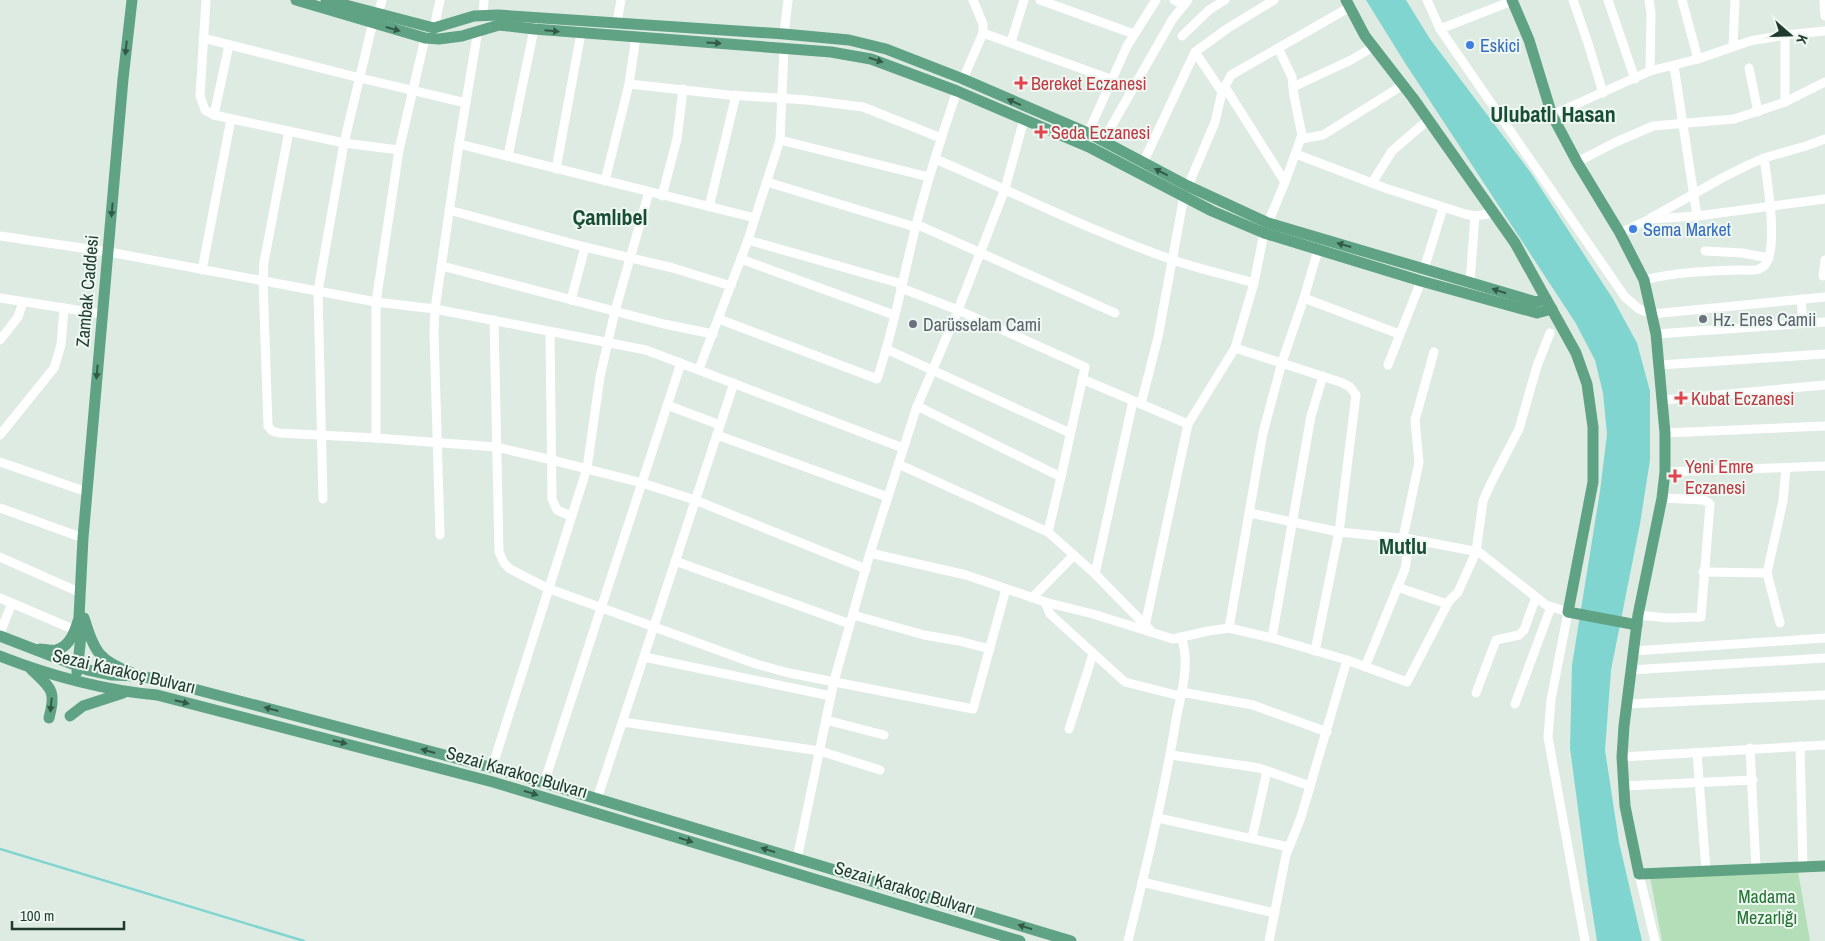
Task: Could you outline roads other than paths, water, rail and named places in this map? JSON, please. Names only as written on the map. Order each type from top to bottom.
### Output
[{"type":"main road","name":"Zambak Caddesi","points":[[81,618],[83,538],[132,0]]},
{"type":"main road","points":[[296,0],[375,18],[434,28],[483,14],[617,22],[849,40],[886,50],[963,80],[1088,133],[1143,163],[1186,191],[1212,211],[1266,228],[1549,304]]},
{"type":"main road","points":[[326,0],[425,38],[462,36],[499,25],[534,30],[831,52],[871,58],[1024,119],[1186,191]]},
{"type":"main road","points":[[1512,0],[1529,40],[1552,115],[1576,162],[1620,233],[1644,280],[1656,334],[1663,400],[1665,472],[1662,498],[1635,621],[1634,651],[1626,704],[1622,757],[1625,806],[1640,874],[1825,866]]},
{"type":"main road","points":[[1348,3],[1365,36],[1403,85],[1515,243],[1576,353],[1587,384],[1593,427],[1593,482],[1572,613],[1635,621]]},
{"type":"main road","points":[[1266,228],[1318,250],[1537,313],[1549,304]]},
{"type":"main road","points":[[29,648],[56,650],[65,645],[81,618]]},
{"type":"main road","points":[[79,682],[83,668],[81,618]]},
{"type":"main road","points":[[81,618],[92,643],[102,658],[139,676],[492,768],[1071,941]]},
{"type":"main road","points":[[0,634],[29,648],[83,668],[112,675],[139,676]]},
{"type":"main road","name":"Sezai Karakoç Bulvarı","points":[[0,656],[79,682],[125,692],[157,695],[493,782],[1020,941]]},
{"type":"main road","points":[[28,666],[50,689],[53,704],[49,718]]},
{"type":"main road","points":[[70,716],[83,706],[125,692]]},
{"type":"street","points":[[206,0],[200,96],[205,110],[214,115],[344,143],[400,150]]},
{"type":"street","points":[[323,499],[318,291],[344,143],[375,18],[382,0]]},
{"type":"street","points":[[434,28],[440,0]]},
{"type":"street","points":[[483,14],[484,0]]},
{"type":"street","points":[[617,22],[621,0]]},
{"type":"street","points":[[784,34],[788,0]]},
{"type":"street","points":[[963,80],[983,32],[983,24],[973,0]]},
{"type":"street","points":[[1011,42],[1024,0]]},
{"type":"street","points":[[1040,0],[1134,34]]},
{"type":"street","points":[[1088,133],[1127,46],[1156,0]]},
{"type":"street","points":[[1103,141],[1172,20],[1186,2],[1174,0]]},
{"type":"street","points":[[1182,36],[1209,10],[1225,0]]},
{"type":"street","points":[[1143,163],[1195,52],[1228,28],[1274,0]]},
{"type":"street","points":[[1428,0],[1440,29],[1625,297],[1639,310],[1652,314],[1825,297]]},
{"type":"street","points":[[1440,29],[1512,0]]},
{"type":"street","points":[[1573,0],[1603,93]]},
{"type":"street","points":[[1608,0],[1634,79]]},
{"type":"street","points":[[1649,0],[1651,12],[1650,71]]},
{"type":"street","points":[[1682,0],[1698,59]]},
{"type":"street","points":[[1734,46],[1735,0]]},
{"type":"street","points":[[1824,0],[1825,16]]},
{"type":"street","points":[[1095,574],[1137,402],[1158,337],[1186,191],[1215,122],[1223,89],[1231,75],[1278,48],[1348,3]]},
{"type":"street","points":[[440,535],[435,309],[478,30]]},
{"type":"street","points":[[508,156],[534,30]]},
{"type":"street","points":[[1552,115],[1650,71],[1698,59],[1750,41],[1825,31]]},
{"type":"street","points":[[983,32],[1113,80]]},
{"type":"street","points":[[556,169],[581,33]]},
{"type":"street","points":[[1785,35],[1785,102]]},
{"type":"street","points":[[605,181],[629,84],[636,37]]},
{"type":"street","points":[[203,38],[466,103]]},
{"type":"street","points":[[376,438],[376,302],[400,150],[425,38]]},
{"type":"street","points":[[214,115],[228,45]]},
{"type":"street","points":[[1293,87],[1374,47]]},
{"type":"street","points":[[699,369],[748,240],[780,140],[784,48]]},
{"type":"street","points":[[1148,629],[1188,424],[1235,348],[1254,283],[1266,228],[1286,182],[1302,135],[1292,77],[1278,48]]},
{"type":"street","points":[[1195,52],[1223,89],[1286,182]]},
{"type":"street","points":[[1674,66],[1697,216]]},
{"type":"street","points":[[1749,68],[1758,112]]},
{"type":"street","points":[[1576,162],[1653,126],[1734,119],[1785,102],[1825,83]]},
{"type":"street","points":[[629,84],[863,107],[941,138]]},
{"type":"street","points":[[1301,139],[1323,135],[1403,85]]},
{"type":"street","points":[[662,196],[677,139],[683,89]]},
{"type":"street","points":[[719,318],[876,379],[886,349],[929,177],[957,91]]},
{"type":"street","points":[[709,207],[736,95]]},
{"type":"street","points":[[202,270],[232,119]]},
{"type":"street","points":[[797,859],[834,681],[870,553],[917,406],[958,310],[1005,189],[1024,119]]},
{"type":"street","points":[[1372,183],[1392,151],[1428,120]]},
{"type":"street","points":[[289,131],[264,262],[268,426],[272,431],[279,434],[376,438],[496,447],[642,482],[695,500],[866,568]]},
{"type":"street","points":[[1620,233],[1650,219],[1673,204],[1694,195],[1722,178],[1764,158],[1825,139]]},
{"type":"street","points":[[780,140],[929,177]]},
{"type":"street","points":[[459,144],[755,218]]},
{"type":"street","points":[[1296,154],[1443,208],[1475,216],[1494,213]]},
{"type":"street","points":[[1644,280],[1667,274],[1699,271],[1753,270],[1760,269],[1765,265],[1769,258],[1771,242],[1771,206],[1764,158]]},
{"type":"street","points":[[935,159],[1110,236],[1172,260],[1254,283]]},
{"type":"street","points":[[767,182],[916,225],[1115,314]]},
{"type":"street","points":[[492,768],[587,468],[600,376],[615,311],[649,192]]},
{"type":"street","points":[[1650,219],[1697,216],[1825,199]]},
{"type":"street","points":[[1424,269],[1443,208]]},
{"type":"street","points":[[449,210],[585,247],[673,268],[731,286]]},
{"type":"street","points":[[1470,282],[1475,216]]},
{"type":"street","points":[[0,236],[109,252],[376,302],[435,309],[646,350],[903,448]]},
{"type":"street","points":[[748,240],[901,286],[1085,367],[1048,532]]},
{"type":"street","points":[[571,300],[585,247]]},
{"type":"street","points":[[1229,628],[1264,433],[1282,362],[1318,250]]},
{"type":"street","points":[[1705,251],[1742,252],[1769,258]]},
{"type":"street","points":[[741,259],[894,315]]},
{"type":"street","points":[[1824,276],[1825,260]]},
{"type":"street","points":[[442,266],[571,300],[713,334]]},
{"type":"street","points":[[1388,364],[1421,281]]},
{"type":"street","points":[[0,298],[102,314]]},
{"type":"street","points":[[1304,298],[1399,334]]},
{"type":"street","points":[[1802,299],[1803,322]]},
{"type":"street","points":[[0,340],[18,317],[24,302]]},
{"type":"street","points":[[0,435],[54,368],[61,346],[64,308]]},
{"type":"street","points":[[494,320],[500,556],[510,569],[548,588],[756,664],[789,673],[973,709],[1006,589]]},
{"type":"street","points":[[1656,334],[1803,322],[1825,322]]},
{"type":"street","points":[[550,332],[553,503],[557,510],[571,516]]},
{"type":"street","points":[[870,553],[966,575],[1032,598],[1148,629],[1173,639],[1208,630],[1229,628],[1272,638],[1347,660],[1407,682],[1447,604],[1458,592],[1476,552],[1483,501],[1519,429],[1537,366],[1550,333]]},
{"type":"street","points":[[1235,348],[1323,376],[1350,387],[1356,395],[1339,532],[1315,651]]},
{"type":"street","points":[[886,349],[1070,432]]},
{"type":"street","points":[[1365,667],[1405,569],[1407,539],[1419,462],[1415,420],[1434,352]]},
{"type":"street","points":[[1660,365],[1825,354]]},
{"type":"street","points":[[544,783],[681,363]]},
{"type":"street","points":[[1272,638],[1311,416],[1323,376]]},
{"type":"street","points":[[1082,379],[1188,424]]},
{"type":"street","points":[[597,799],[734,383]]},
{"type":"street","points":[[1663,400],[1825,385]]},
{"type":"street","points":[[667,405],[720,426]]},
{"type":"street","points":[[917,406],[1060,477]]},
{"type":"street","points":[[1665,433],[1825,426]]},
{"type":"street","points":[[716,435],[888,497]]},
{"type":"street","points":[[0,462],[87,492]]},
{"type":"street","points":[[898,464],[1048,532],[1095,574],[1148,629]]},
{"type":"street","points":[[1665,472],[1825,466]]},
{"type":"street","points":[[1780,623],[1767,573],[1783,501],[1786,468]]},
{"type":"street","points":[[1635,621],[1700,617],[1710,504],[1704,500],[1662,498]]},
{"type":"street","points":[[0,508],[83,538]]},
{"type":"street","points":[[1250,512],[1339,532],[1407,539],[1479,552],[1546,605],[1572,613],[1551,700],[1548,737],[1585,941]]},
{"type":"street","points":[[1032,598],[1074,555]]},
{"type":"street","points":[[0,557],[82,590]]},
{"type":"street","points":[[675,561],[851,620],[959,641],[990,649]]},
{"type":"street","points":[[1703,572],[1767,573]]},
{"type":"street","points":[[1397,587],[1447,604]]},
{"type":"street","points":[[1476,693],[1496,640],[1519,635],[1524,630],[1536,597]]},
{"type":"street","points":[[0,598],[75,630]]},
{"type":"street","points":[[1045,602],[1050,614],[1125,682],[1181,694],[1253,705],[1327,732]]},
{"type":"street","points":[[0,634],[12,603]]},
{"type":"street","points":[[1515,704],[1551,607]]},
{"type":"street","points":[[1128,941],[1158,818],[1181,694],[1186,649],[1181,637]]},
{"type":"street","points":[[1634,651],[1825,638]]},
{"type":"street","points":[[1069,729],[1092,654]]},
{"type":"street","points":[[644,657],[831,696]]},
{"type":"street","points":[[1630,670],[1825,658]]},
{"type":"street","points":[[1269,941],[1286,855],[1327,732],[1347,660]]},
{"type":"street","points":[[1626,704],[1825,695]]},
{"type":"street","points":[[826,720],[884,735]]},
{"type":"street","points":[[623,722],[820,751],[880,770]]},
{"type":"street","points":[[1622,757],[1825,745]]},
{"type":"street","points":[[1800,746],[1803,866]]},
{"type":"street","points":[[1750,748],[1756,868]]},
{"type":"street","points":[[1696,753],[1706,870]]},
{"type":"street","points":[[1170,755],[1259,768],[1310,786]]},
{"type":"street","points":[[1252,838],[1267,771]]},
{"type":"street","points":[[1623,786],[1753,780]]},
{"type":"street","points":[[1158,818],[1289,847]]},
{"type":"street","points":[[1640,874],[1655,941]]},
{"type":"street","points":[[1142,882],[1275,913]]},
{"type":"water","points":[[1366,0],[1406,0],[1430,39],[1531,173],[1613,299],[1637,343],[1650,391],[1650,460],[1640,524],[1611,670],[1605,750],[1619,842],[1642,941],[1597,941],[1570,748],[1572,665],[1600,491],[1607,434],[1603,393],[1595,360],[1575,322],[1405,63]]},
{"type":"waterway","points":[[0,849],[304,941]]},
{"type":"place","name":"Eskici","points":[[1470,45]]},
{"type":"place","name":"Bereket Eczanesi","points":[[1021,83]]},
{"type":"place","name":"Seda Eczanesi","points":[[1041,132]]},
{"type":"place","name":"Sema Market","points":[[1633,229]]},
{"type":"place","name":"Hz. Enes Camii","points":[[1703,319]]},
{"type":"place","name":"Darüsselam Cami","points":[[913,324]]},
{"type":"place","name":"Kubat Eczanesi","points":[[1681,398]]},
{"type":"place","name":"Yeni Emre Eczanesi","points":[[1675,476]]},
{"type":"district","name":"Ulubatlı Hasan","points":[[1553,114]]},
{"type":"district","name":"Çamlıbel","points":[[610,217]]},
{"type":"district","name":"Mutlu","points":[[1403,546]]},
{"type":"park label","name":"Madama Mezarlığı","points":[[1767,906]]}]
